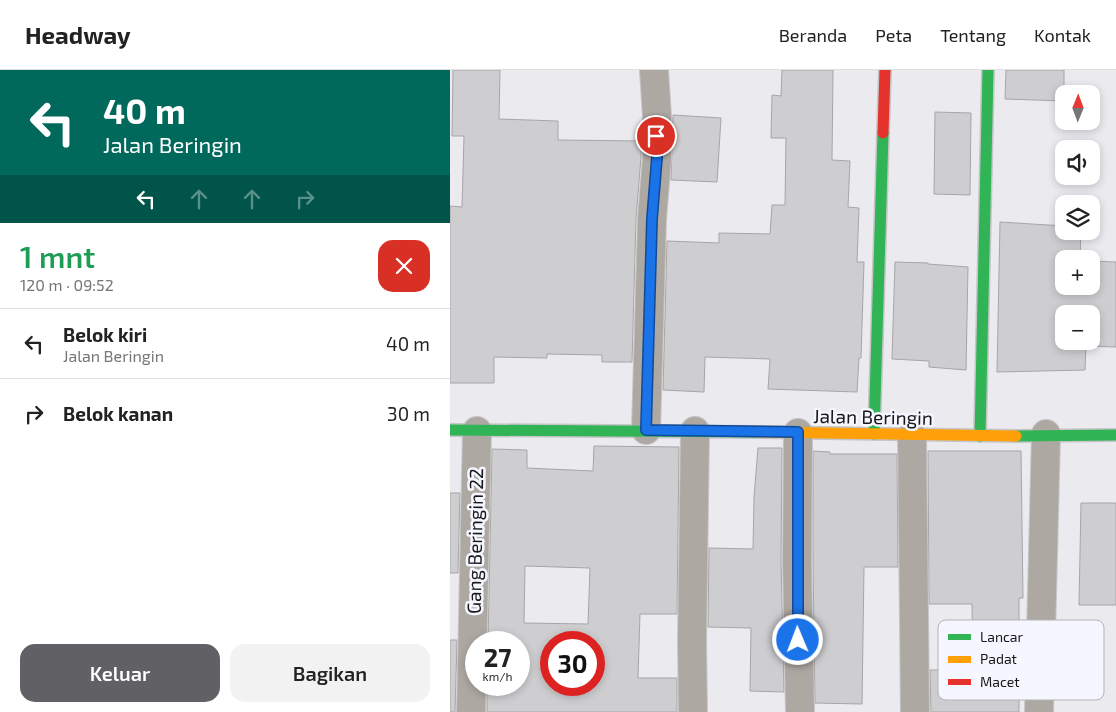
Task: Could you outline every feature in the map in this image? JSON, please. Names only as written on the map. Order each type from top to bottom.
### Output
[{"type":"street","points":[[646,430],[652,219],[657,157],[654,70]]},
{"type":"street","points":[[874,434],[885,70]]},
{"type":"street","points":[[980,436],[988,70]]},
{"type":"street","name":"Jalan Beringin","points":[[450,430],[646,430],[912,436],[1116,434]]},
{"type":"street","name":"Gang Beringin 22","points":[[471,712],[477,430]]},
{"type":"street","points":[[693,712],[696,431]]},
{"type":"street","points":[[798,432],[797,561],[800,712]]},
{"type":"street","points":[[1041,620],[1046,434]]},
{"type":"street","points":[[912,436],[915,712]]},
{"type":"building","points":[[453,70],[500,70],[499,119],[558,121],[558,140],[641,141],[636,219],[632,362],[602,362],[602,355],[547,354],[547,358],[494,357],[494,383],[450,383],[450,206],[462,207],[464,136],[452,136]]},
{"type":"building","points":[[782,70],[833,70],[832,160],[850,161],[848,207],[859,208],[857,262],[864,262],[861,358],[859,358],[857,392],[768,389],[770,359],[705,357],[704,392],[663,390],[667,241],[719,243],[719,233],[770,234],[772,205],[785,205],[786,138],[771,138],[772,95],[781,96]]},
{"type":"building","points":[[1006,70],[1064,70],[1064,85],[1055,85],[1055,101],[1005,99]]},
{"type":"building","points":[[935,112],[971,113],[970,195],[934,194]]},
{"type":"building","points":[[673,115],[721,118],[717,182],[671,180]]},
{"type":"building","points":[[1000,222],[1055,225],[1055,240],[1081,240],[1080,250],[1055,250],[1055,295],[1100,295],[1100,261],[1116,262],[1116,347],[1100,346],[1100,305],[1055,305],[1055,350],[1086,350],[1085,370],[997,372]]},
{"type":"building","points":[[895,262],[968,267],[966,370],[929,367],[929,361],[892,359]]},
{"type":"building","points":[[594,446],[679,447],[677,614],[640,614],[638,678],[677,678],[677,712],[487,712],[487,696],[530,696],[530,631],[488,631],[492,449],[527,450],[527,468],[593,471]],"holes":[[[525,566],[590,568],[588,624],[524,623]]]},
{"type":"building","points":[[758,448],[782,448],[781,561],[784,692],[750,691],[751,628],[708,627],[709,548],[753,549],[754,497]]},
{"type":"building","points":[[813,451],[830,452],[830,454],[897,454],[898,567],[864,567],[862,704],[815,703]]},
{"type":"building","points":[[928,451],[1021,451],[1023,598],[1019,598],[1019,620],[972,620],[972,604],[929,604]]},
{"type":"building","points":[[450,493],[460,493],[458,573],[450,573]]},
{"type":"building","points":[[1081,503],[1116,503],[1116,605],[1079,605]]},
{"type":"building","points":[[450,640],[457,640],[455,712],[450,712]]},
{"type":"building","points":[[930,670],[938,670],[938,700],[1019,700],[1019,712],[931,712]]},
{"type":"traffic: fast","points":[[980,436],[988,70]]},
{"type":"traffic: fast","points":[[874,434],[883,133]]},
{"type":"traffic: fast","points":[[450,430],[760,432]]},
{"type":"traffic: fast","points":[[1016,436],[1116,435]]},
{"type":"traffic: slow","points":[[760,432],[1016,436]]},
{"type":"traffic: jam","points":[[883,133],[885,70]]},
{"type":"route","points":[[656,136],[657,157],[652,219],[646,430],[798,432],[798,640]]}]
